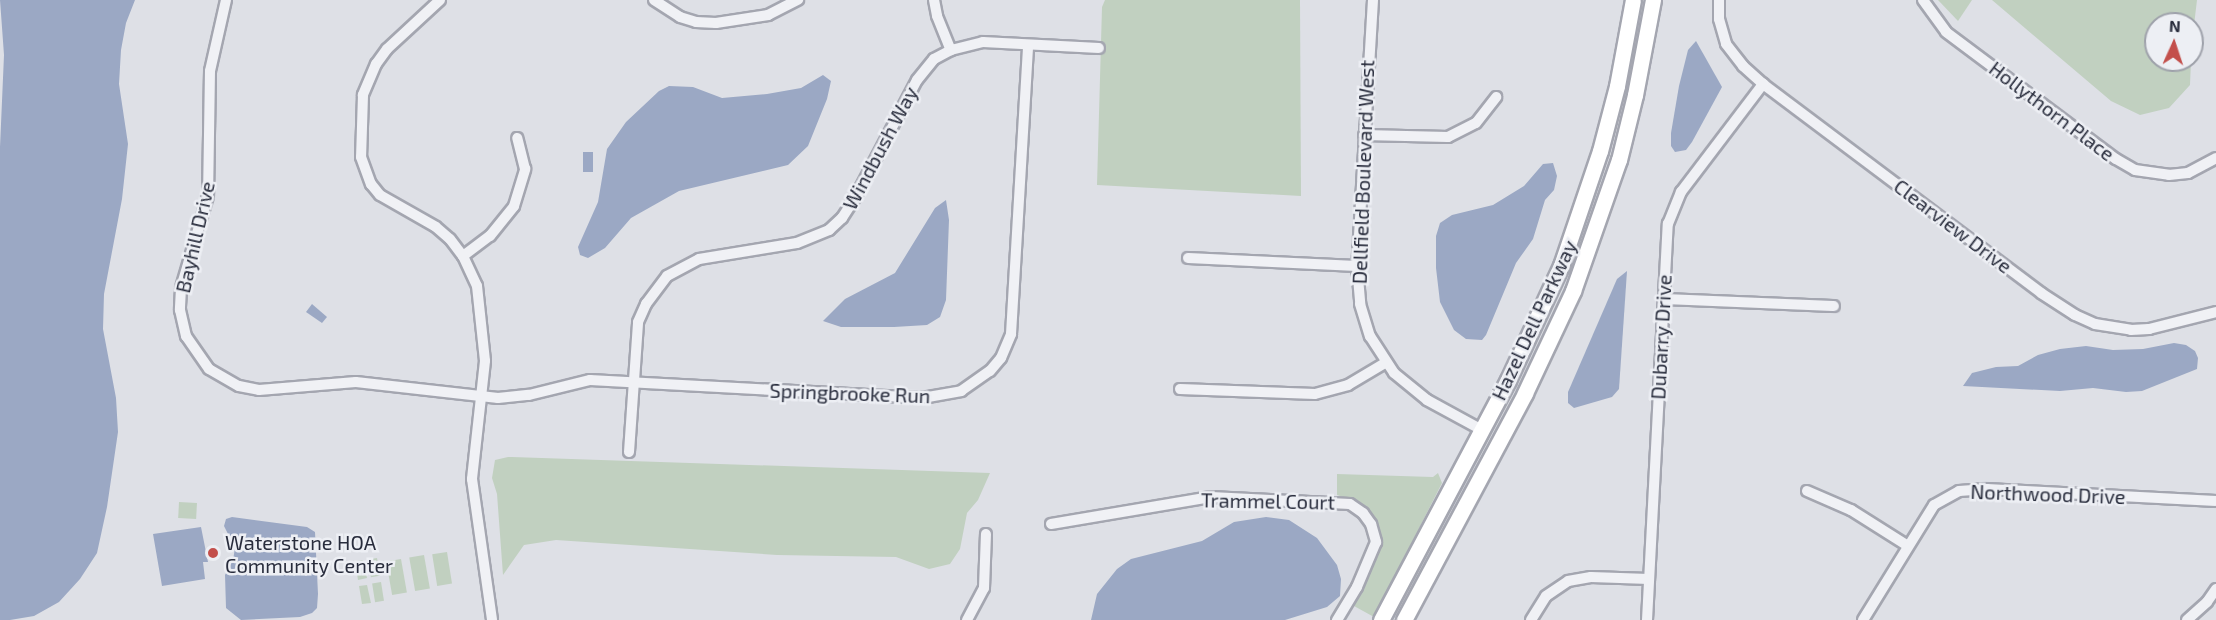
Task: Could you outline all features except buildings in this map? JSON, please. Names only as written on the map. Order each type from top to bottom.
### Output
[{"type":"main road","name":"Hazel Dell Parkway","points":[[1381,620],[1482,430],[1545,303],[1573,233],[1606,129],[1633,0]]},
{"type":"main road","name":"Hazel Dell Parkway","points":[[1404,620],[1525,393],[1573,291],[1618,160],[1635,95],[1653,0]]},
{"type":"street","name":"Bayhill Drive","points":[[226,0],[210,71],[208,196],[181,288],[180,310],[186,336],[197,356],[220,378],[239,386],[259,390],[356,382],[481,396]]},
{"type":"street","points":[[440,0],[387,49],[376,64],[363,94],[361,157],[371,184],[380,195],[436,227],[450,239],[472,271],[480,302],[485,361],[472,479],[492,620]]},
{"type":"street","points":[[654,0],[680,17],[696,22],[716,23],[768,15],[798,0]]},
{"type":"street","points":[[934,0],[937,16],[951,50]]},
{"type":"street","name":"Dellfield Boulevard West","points":[[1373,0],[1357,266],[1362,312],[1370,336],[1385,363],[1417,393],[1482,430]]},
{"type":"street","name":"Clearview Drive","points":[[1719,0],[1719,19],[1726,44],[1743,66],[1767,87],[2042,293],[2075,315],[2095,324],[2115,329],[2149,329],[2216,312]]},
{"type":"street","name":"Hollythorn Place","points":[[1923,0],[1926,8],[1946,32],[2116,159],[2135,170],[2153,174],[2188,173],[2216,158]]},
{"type":"street","name":"Windbush Way","points":[[629,452],[638,322],[646,304],[667,276],[699,259],[797,243],[829,230],[842,218],[855,198],[917,80],[934,59],[951,50],[983,42],[1099,48]]},
{"type":"street","name":"Springbrooke Run","points":[[481,396],[513,398],[581,381],[928,398],[961,391],[984,377],[1001,358],[1011,334],[1028,45]]},
{"type":"street","name":"Dubarry Drive","points":[[1647,620],[1668,224],[1681,192],[1767,87]]},
{"type":"street","points":[[1364,135],[1449,136],[1476,123],[1496,98]]},
{"type":"street","points":[[463,256],[490,236],[514,206],[525,169],[517,138]]},
{"type":"street","points":[[1188,258],[1357,266]]},
{"type":"street","points":[[1664,298],[1834,306]]},
{"type":"street","points":[[1180,388],[1315,394],[1348,385],[1385,363]]},
{"type":"street","name":"Northwood Drive","points":[[1863,620],[1940,499],[1968,489],[2216,501]]},
{"type":"street","points":[[1807,491],[1851,510],[1908,546]]},
{"type":"street","name":"Trammel Court","points":[[1051,524],[1222,496],[1341,502],[1356,507],[1371,524],[1376,542],[1374,551],[1337,620]]},
{"type":"street","points":[[967,620],[978,604],[984,588],[986,534]]},
{"type":"street","points":[[1531,620],[1546,596],[1568,581],[1592,577],[1649,579]]},
{"type":"street","points":[[2187,620],[2207,602],[2216,589]]},
{"type":"green space","points":[[1105,0],[1300,0],[1301,196],[1097,185],[1102,7]]},
{"type":"green space","points":[[1938,0],[1972,0],[1958,21]]},
{"type":"green space","points":[[1992,0],[2197,0],[2196,12],[2144,12],[2144,72],[2191,72],[2190,85],[2169,108],[2140,115],[2111,101]]},
{"type":"green space","points":[[508,457],[990,473],[978,500],[967,513],[960,549],[950,564],[929,569],[896,557],[777,555],[556,540],[524,545],[503,575],[497,494],[492,478],[495,460]]},
{"type":"green space","points":[[1438,473],[1442,483],[1374,617],[1354,606],[1377,553],[1378,523],[1361,503],[1337,495],[1337,474],[1433,477]]},
{"type":"green space","points":[[179,502],[197,503],[196,519],[178,518]]},
{"type":"green space","points":[[447,552],[452,584],[437,586],[432,554]]},
{"type":"green space","points":[[424,555],[430,588],[415,591],[409,558]]},
{"type":"green space","points":[[377,558],[380,576],[371,577],[368,559]]},
{"type":"green space","points":[[401,559],[407,592],[392,595],[386,562]]},
{"type":"green space","points":[[363,560],[367,578],[358,580],[355,561]]},
{"type":"green space","points":[[381,582],[384,601],[375,602],[372,583]]},
{"type":"green space","points":[[367,585],[371,603],[362,604],[359,586]]},
{"type":"water","points":[[0,0],[135,0],[126,23],[121,50],[119,84],[128,144],[122,199],[104,294],[103,329],[116,398],[118,432],[107,507],[97,553],[80,579],[59,602],[34,616],[10,620],[0,620],[0,147],[4,55]]},
{"type":"water","points":[[1696,41],[1722,87],[1692,142],[1686,150],[1675,152],[1671,146],[1671,133],[1679,86],[1688,50]]},
{"type":"water","points":[[823,75],[831,81],[827,99],[808,146],[788,165],[679,191],[631,218],[605,248],[588,258],[580,255],[578,247],[598,202],[607,149],[626,122],[659,91],[669,86],[693,87],[722,98],[767,94],[801,88]]},
{"type":"water","points":[[583,152],[593,152],[593,172],[583,172]]},
{"type":"water","points":[[1553,163],[1557,176],[1554,190],[1545,200],[1533,239],[1516,263],[1486,335],[1482,340],[1466,339],[1454,330],[1440,302],[1436,268],[1436,236],[1440,223],[1452,215],[1493,205],[1524,186],[1543,164]]},
{"type":"water","points":[[946,200],[949,220],[946,300],[940,317],[927,325],[894,327],[841,327],[823,321],[845,299],[895,273],[935,208]]},
{"type":"water","points":[[1627,271],[1619,389],[1612,397],[1574,408],[1568,403],[1568,392],[1617,279]]},
{"type":"water","points":[[312,304],[327,317],[322,323],[306,312]]},
{"type":"water","points":[[2174,343],[2186,345],[2195,351],[2198,358],[2197,369],[2142,391],[2126,392],[2093,388],[2060,391],[1963,386],[1972,373],[1996,367],[2018,366],[2038,355],[2060,349],[2086,346],[2113,350],[2143,349]]},
{"type":"water","points":[[232,517],[307,527],[315,532],[318,594],[317,608],[312,613],[300,617],[241,620],[226,608],[225,575],[233,560],[235,548],[224,526],[226,519]]},
{"type":"water","points":[[1266,517],[1289,520],[1317,538],[1337,565],[1341,579],[1340,596],[1327,607],[1285,620],[1091,620],[1097,594],[1117,569],[1131,559],[1202,541],[1234,522]]},
{"type":"water","points":[[201,527],[208,562],[203,562],[205,579],[162,586],[153,534]]},
{"type":"place","name":"Waterstone HOA Community Center","points":[[213,553]]}]
